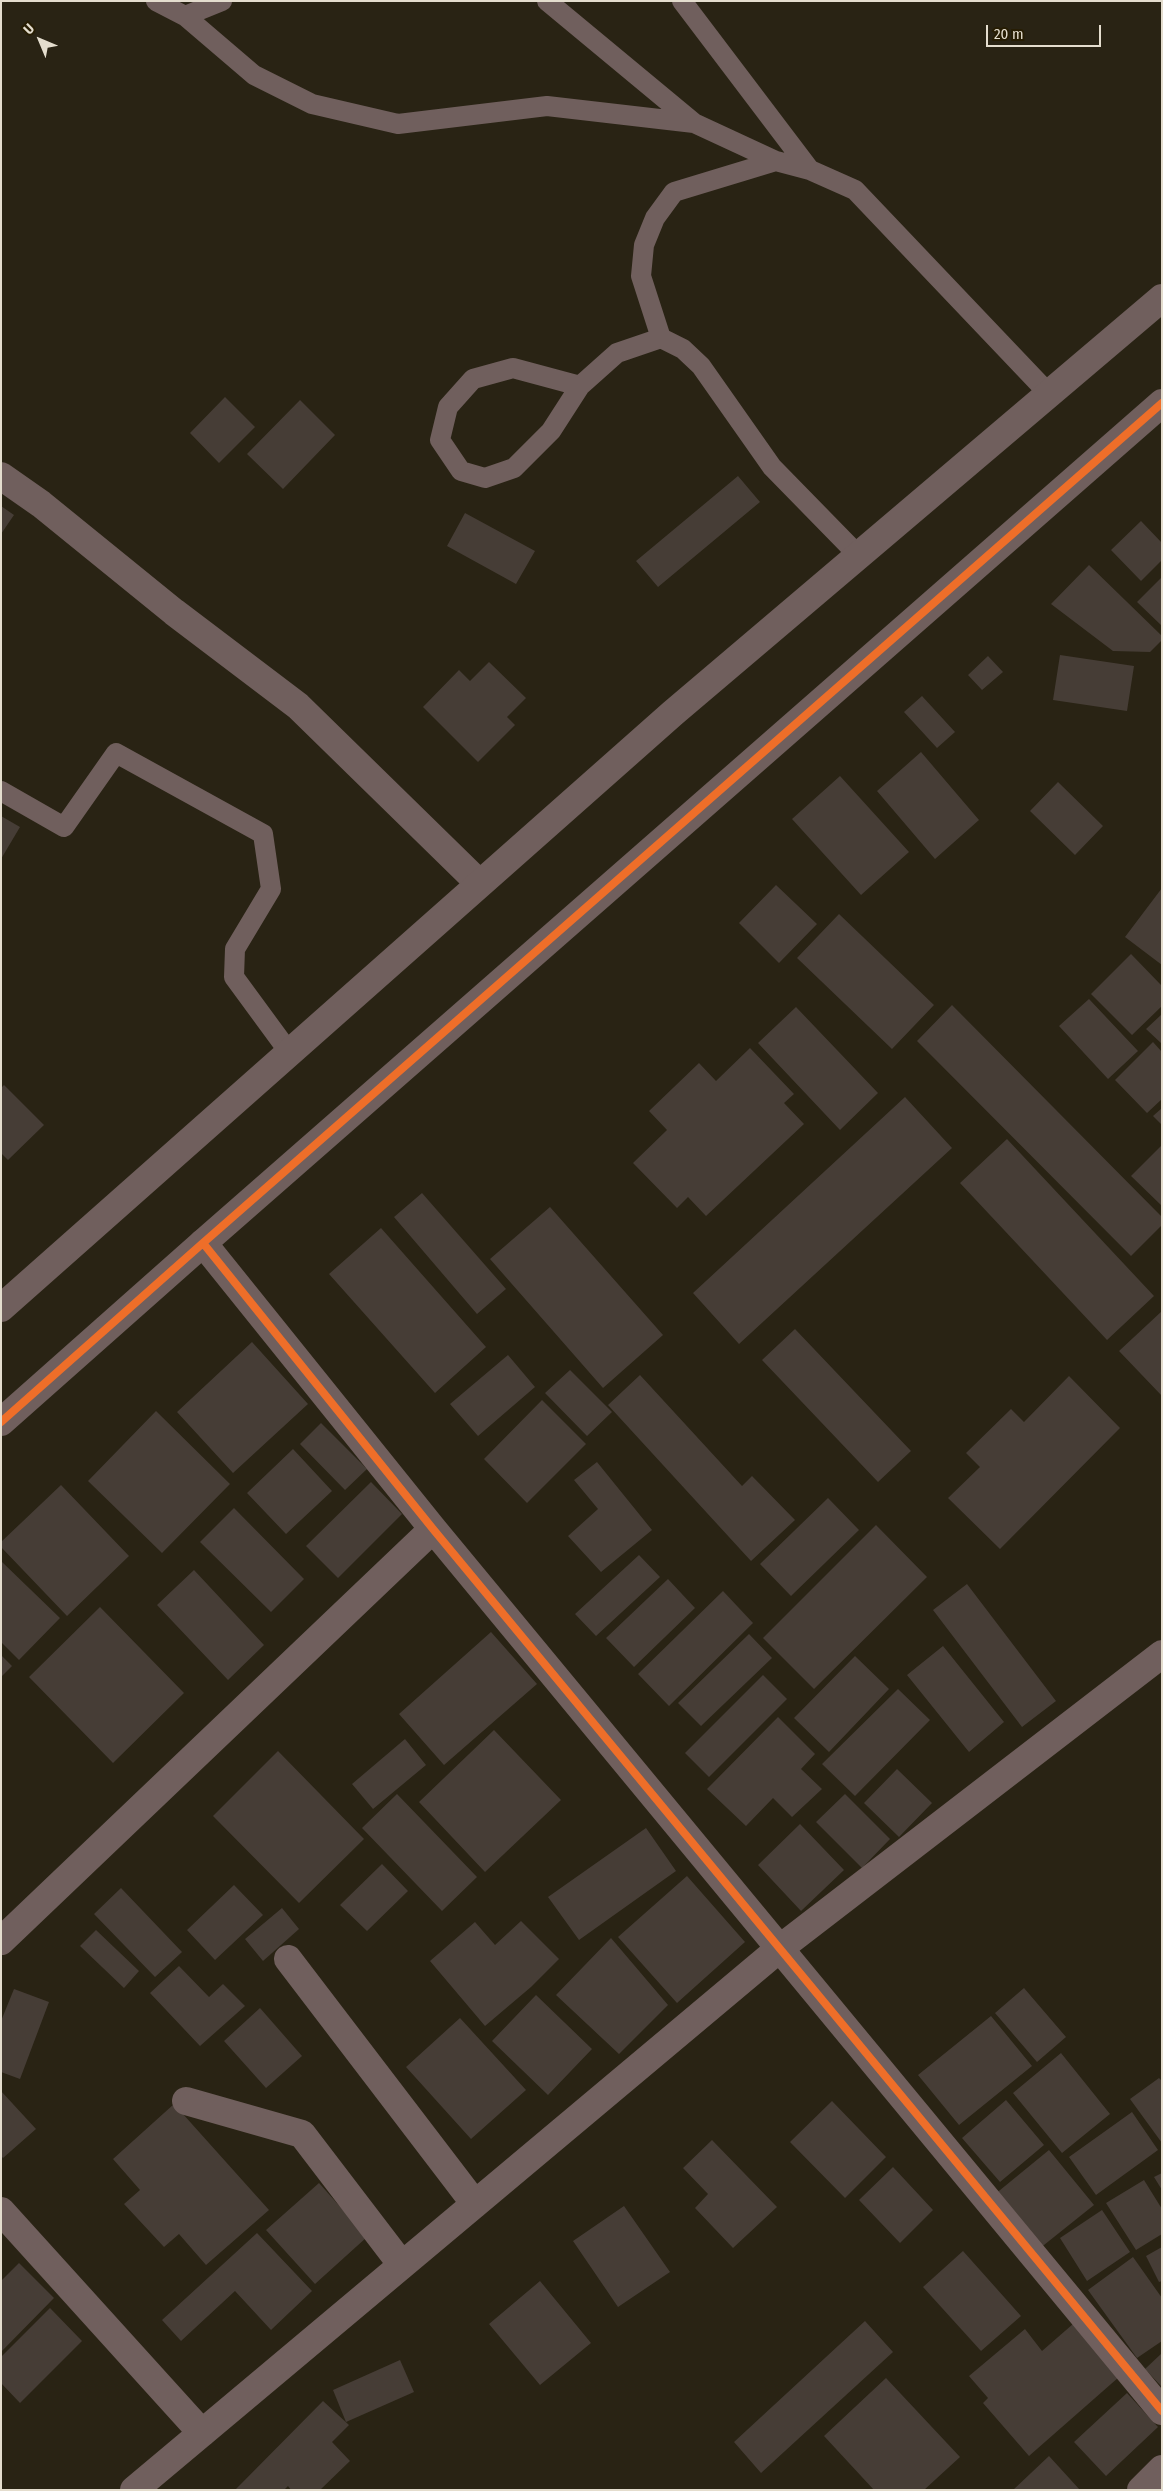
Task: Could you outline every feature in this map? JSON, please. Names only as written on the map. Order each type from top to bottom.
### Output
[{"type":"street","points":[[1,1308],[673,713],[1162,298]]},
{"type":"street","points":[[1,1422],[203,1242],[1162,403]]},
{"type":"street","points":[[1,476],[41,504],[174,612],[298,706],[478,884]]},
{"type":"street","points":[[203,1242],[433,1529],[556,1675],[779,1949],[974,2181],[1162,2411]]},
{"type":"street","points":[[1,1940],[433,1529]]},
{"type":"street","points":[[134,2490],[779,1949],[1162,1654]]},
{"type":"street","points":[[288,1959],[475,2204]]},
{"type":"street","points":[[186,2102],[302,2134],[402,2265]]},
{"type":"street","points":[[1,2211],[202,2433]]},
{"type":"street","points":[[1141,2490],[1162,2469]]},
{"type":"lane","points":[[156,1],[185,16],[254,75],[312,104],[398,124],[547,106],[694,124]]},
{"type":"lane","points":[[185,16],[222,1]]},
{"type":"lane","points":[[547,1],[694,124],[776,161],[810,170],[855,190],[1050,395]]},
{"type":"lane","points":[[682,1],[810,170]]},
{"type":"lane","points":[[660,338],[641,276],[644,245],[655,218],[674,192],[776,161]]},
{"type":"lane","points":[[580,386],[513,368],[473,379],[448,407],[440,440],[461,471],[485,478],[514,468],[551,431],[580,386],[617,353],[660,338],[684,349],[701,366],[772,467],[859,556]]},
{"type":"lane","points":[[1,791],[64,827],[116,753],[263,834],[271,889],[235,949],[234,977],[289,1052]]},
{"type":"building","points":[[225,397],[255,427],[219,463],[190,433]]},
{"type":"building","points":[[300,400],[335,435],[283,489],[247,454]]},
{"type":"building","points":[[738,476],[760,502],[658,587],[636,561]]},
{"type":"building","points":[[1,506],[14,515],[1,534]]},
{"type":"building","points":[[465,513],[535,551],[516,584],[447,546]]},
{"type":"building","points":[[1141,521],[1162,543],[1162,560],[1141,581],[1111,550]]},
{"type":"building","points":[[1089,565],[1162,636],[1162,640],[1150,652],[1113,651],[1051,604]]},
{"type":"building","points":[[1162,577],[1162,626],[1137,602]]},
{"type":"building","points":[[1060,655],[1134,666],[1127,711],[1053,700]]},
{"type":"building","points":[[988,656],[1003,672],[982,690],[968,675]]},
{"type":"building","points":[[489,662],[526,698],[507,717],[515,725],[478,762],[423,707],[459,670],[470,681]]},
{"type":"building","points":[[922,696],[955,732],[937,748],[904,712]]},
{"type":"building","points":[[921,752],[979,820],[935,859],[877,791]]},
{"type":"building","points":[[840,776],[909,852],[861,895],[792,819]]},
{"type":"building","points":[[1058,782],[1103,826],[1075,855],[1030,811]]},
{"type":"building","points":[[1,816],[20,827],[1,859]]},
{"type":"building","points":[[776,885],[817,924],[779,963],[739,923]]},
{"type":"building","points":[[1162,888],[1162,965],[1125,937]]},
{"type":"building","points":[[839,914],[934,1005],[892,1049],[797,958]]},
{"type":"building","points":[[1131,954],[1162,986],[1162,1006],[1132,1035],[1091,994]]},
{"type":"building","points":[[1089,999],[1138,1051],[1108,1079],[1059,1026]]},
{"type":"building","points":[[952,1005],[1162,1217],[1162,1225],[1131,1256],[917,1041]]},
{"type":"building","points":[[796,1007],[878,1093],[840,1130],[758,1043]]},
{"type":"building","points":[[1162,1014],[1162,1044],[1146,1029]]},
{"type":"building","points":[[1153,1042],[1162,1052],[1162,1099],[1147,1113],[1115,1080]]},
{"type":"building","points":[[750,1048],[794,1094],[784,1103],[804,1124],[706,1216],[688,1197],[677,1208],[633,1163],[667,1130],[649,1111],[699,1063],[716,1081]]},
{"type":"building","points":[[4,1085],[44,1125],[8,1160],[1,1153],[1,1088]]},
{"type":"building","points":[[905,1097],[952,1148],[739,1344],[693,1293]]},
{"type":"building","points":[[1162,1108],[1162,1125],[1153,1116]]},
{"type":"building","points":[[1007,1139],[1154,1296],[1107,1340],[960,1183]]},
{"type":"building","points":[[1162,1145],[1162,1206],[1131,1176]]},
{"type":"building","points":[[422,1193],[506,1289],[477,1314],[394,1217]]},
{"type":"building","points":[[550,1207],[663,1335],[603,1388],[490,1259]]},
{"type":"building","points":[[381,1228],[486,1347],[435,1393],[329,1274]]},
{"type":"building","points":[[1162,1311],[1162,1396],[1119,1351]]},
{"type":"building","points":[[795,1329],[911,1451],[878,1482],[762,1360]]},
{"type":"building","points":[[252,1342],[308,1404],[233,1473],[177,1412]]},
{"type":"building","points":[[508,1355],[535,1387],[478,1436],[450,1404]]},
{"type":"building","points":[[570,1370],[612,1412],[587,1436],[545,1393]]},
{"type":"building","points":[[640,1375],[742,1486],[752,1476],[795,1520],[751,1561],[608,1405]]},
{"type":"building","points":[[1069,1376],[1120,1428],[1000,1549],[948,1498],[980,1467],[966,1453],[1011,1409],[1024,1422]]},
{"type":"building","points":[[542,1400],[586,1444],[527,1503],[484,1459]]},
{"type":"building","points":[[156,1411],[230,1484],[162,1553],[88,1481]]},
{"type":"building","points":[[321,1423],[367,1469],[345,1490],[300,1444]]},
{"type":"building","points":[[293,1449],[332,1491],[286,1534],[247,1493]]},
{"type":"building","points":[[597,1462],[652,1530],[601,1572],[568,1536],[598,1509],[574,1480]]},
{"type":"building","points":[[371,1482],[402,1514],[338,1578],[306,1546]]},
{"type":"building","points":[[61,1485],[129,1556],[67,1616],[1,1547],[1,1542]]},
{"type":"building","points":[[828,1498],[859,1530],[791,1596],[760,1564]]},
{"type":"building","points":[[234,1508],[304,1579],[271,1612],[200,1542]]},
{"type":"building","points":[[876,1525],[927,1577],[814,1689],[763,1638]]},
{"type":"building","points":[[639,1555],[660,1577],[596,1636],[575,1614]]},
{"type":"building","points":[[1,1561],[60,1618],[19,1660],[1,1642]]},
{"type":"building","points":[[194,1570],[264,1645],[228,1680],[157,1605]]},
{"type":"building","points":[[668,1579],[695,1608],[634,1667],[606,1638]]},
{"type":"building","points":[[967,1584],[1056,1701],[1022,1727],[933,1610]]},
{"type":"building","points":[[723,1591],[753,1623],[669,1706],[638,1674]]},
{"type":"building","points":[[100,1607],[184,1693],[113,1763],[29,1677]]},
{"type":"building","points":[[491,1632],[537,1684],[444,1765],[399,1714]]},
{"type":"building","points":[[749,1634],[772,1658],[701,1726],[678,1703]]},
{"type":"building","points":[[943,1646],[1004,1722],[969,1752],[907,1675]]},
{"type":"building","points":[[1,1655],[12,1666],[1,1677]]},
{"type":"building","points":[[855,1656],[889,1689],[829,1752],[794,1718]]},
{"type":"building","points":[[763,1675],[787,1699],[709,1777],[685,1753]]},
{"type":"building","points":[[898,1689],[930,1720],[855,1796],[822,1764]]},
{"type":"building","points":[[778,1717],[815,1754],[801,1769],[822,1789],[792,1817],[773,1798],[746,1826],[707,1789]]},
{"type":"building","points":[[494,1730],[561,1800],[485,1872],[419,1802]]},
{"type":"building","points":[[405,1739],[426,1765],[373,1809],[352,1784]]},
{"type":"building","points":[[278,1751],[364,1839],[299,1903],[213,1816]]},
{"type":"building","points":[[897,1769],[932,1803],[899,1837],[864,1803]]},
{"type":"building","points":[[397,1794],[477,1877],[442,1911],[362,1828]]},
{"type":"building","points":[[845,1794],[890,1839],[862,1868],[816,1822]]},
{"type":"building","points":[[800,1824],[844,1870],[801,1911],[758,1865]]},
{"type":"building","points":[[646,1828],[676,1871],[579,1940],[548,1897]]},
{"type":"building","points":[[382,1864],[408,1891],[367,1931],[340,1905]]},
{"type":"building","points":[[687,1876],[745,1942],[677,2003],[618,1937]]},
{"type":"building","points":[[234,1885],[263,1915],[215,1960],[187,1930]]},
{"type":"building","points":[[121,1888],[182,1952],[155,1977],[94,1914]]},
{"type":"building","points":[[282,1908],[299,1929],[263,1961],[245,1939]]},
{"type":"building","points":[[521,1921],[559,1959],[531,1987],[485,2026],[430,1961],[475,1922],[495,1945]]},
{"type":"building","points":[[96,1930],[139,1971],[124,1988],[80,1946]]},
{"type":"building","points":[[611,1938],[668,2005],[619,2054],[556,1995]]},
{"type":"building","points":[[179,1966],[209,1997],[223,1984],[245,2006],[200,2046],[150,1993]]},
{"type":"building","points":[[1024,1988],[1066,2037],[1037,2062],[995,2013]]},
{"type":"building","points":[[14,1989],[49,2002],[20,2079],[1,2072],[1,2021]]},
{"type":"building","points":[[536,1995],[592,2049],[548,2095],[492,2041]]},
{"type":"building","points":[[260,2008],[302,2056],[266,2088],[224,2041]]},
{"type":"building","points":[[991,2016],[1032,2066],[959,2125],[918,2075]]},
{"type":"building","points":[[460,2018],[526,2090],[471,2139],[406,2067]]},
{"type":"building","points":[[1061,2053],[1110,2114],[1062,2153],[1013,2093]]},
{"type":"building","points":[[1159,2078],[1162,2081],[1162,2143],[1130,2099]]},
{"type":"building","points":[[1,2091],[36,2129],[3,2158],[1,2156]]},
{"type":"building","points":[[1006,2100],[1044,2145],[1000,2182],[962,2138]]},
{"type":"building","points":[[832,2101],[886,2157],[845,2198],[790,2142]]},
{"type":"building","points":[[174,2104],[269,2210],[206,2265],[179,2234],[164,2247],[124,2204],[140,2190],[113,2159]]},
{"type":"building","points":[[1132,2112],[1158,2150],[1096,2195],[1069,2157]]},
{"type":"building","points":[[712,2140],[777,2207],[733,2248],[695,2208],[708,2194],[683,2168]]},
{"type":"building","points":[[1049,2150],[1094,2205],[1039,2249],[994,2195]]},
{"type":"building","points":[[893,2167],[933,2210],[900,2243],[859,2200]]},
{"type":"building","points":[[1162,2173],[1162,2190],[1154,2177]]},
{"type":"building","points":[[1144,2180],[1162,2209],[1162,2234],[1136,2250],[1106,2203]]},
{"type":"building","points":[[319,2183],[367,2237],[315,2284],[266,2230]]},
{"type":"building","points":[[624,2206],[670,2272],[618,2307],[573,2241]]},
{"type":"building","points":[[1102,2210],[1130,2252],[1087,2281],[1060,2238]]},
{"type":"building","points":[[257,2233],[312,2291],[271,2330],[235,2291],[181,2341],[162,2320]]},
{"type":"building","points":[[1162,2247],[1162,2281],[1159,2282],[1146,2256]]},
{"type":"building","points":[[963,2251],[1021,2316],[981,2351],[923,2287]]},
{"type":"building","points":[[1133,2257],[1162,2298],[1162,2341],[1137,2358],[1088,2290]]},
{"type":"building","points":[[19,2263],[54,2298],[1,2352],[1,2281]]},
{"type":"building","points":[[540,2281],[591,2343],[540,2385],[489,2324]]},
{"type":"building","points":[[50,2308],[82,2341],[20,2403],[1,2383],[1,2357]]},
{"type":"building","points":[[865,2321],[893,2352],[761,2473],[734,2442]]},
{"type":"building","points":[[1073,2324],[1119,2377],[1029,2456],[983,2403],[988,2398],[969,2376],[1025,2329],[1042,2351]]},
{"type":"building","points":[[1162,2353],[1162,2387],[1145,2369]]},
{"type":"building","points":[[400,2360],[414,2392],[346,2422],[333,2390]]},
{"type":"building","points":[[886,2378],[960,2457],[924,2490],[874,2490],[824,2436]]},
{"type":"building","points":[[1127,2393],[1158,2427],[1106,2476],[1074,2442]]},
{"type":"building","points":[[323,2401],[349,2425],[332,2442],[350,2461],[320,2490],[291,2490],[288,2486],[284,2490],[235,2490]]},
{"type":"building","points":[[1049,2456],[1080,2490],[1013,2490]]},
{"type":"cycle path","points":[[1,1422],[1162,403]]},
{"type":"cycle path","points":[[203,1243],[433,1529],[1162,2411]]}]
